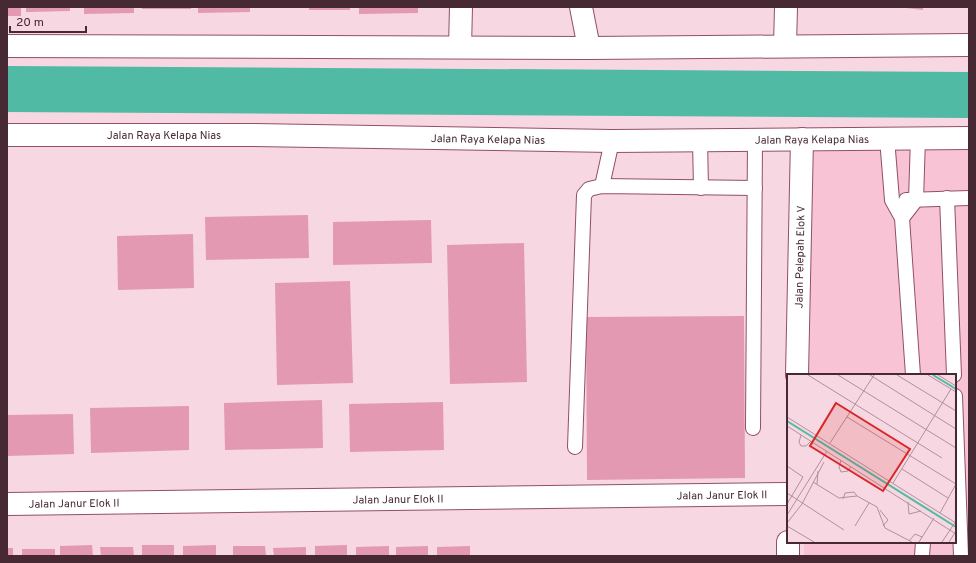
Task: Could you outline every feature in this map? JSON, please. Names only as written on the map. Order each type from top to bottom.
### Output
[{"type":"main road","points":[[460,47],[461,7]]},
{"type":"main road","points":[[581,7],[589,48]]},
{"type":"main road","points":[[785,46],[786,7]]},
{"type":"main road","points":[[7,46],[589,48],[969,45]]},
{"type":"main road","name":"Jalan Raya Kelapa Nias","points":[[7,135],[250,135],[612,141],[755,141],[802,139],[969,138]]},
{"type":"main road","name":"Jalan Pelepah Elok V","points":[[797,374],[802,139]]},
{"type":"main road","name":"Jalan Janur Elok II","points":[[7,504],[787,494]]},
{"type":"main road","points":[[788,543],[788,556]]},
{"type":"lane","points":[[887,138],[892,200],[902,218],[913,374]]},
{"type":"lane","points":[[902,218],[916,200],[918,138]]},
{"type":"lane","points":[[700,140],[701,188]]},
{"type":"lane","points":[[602,186],[612,141]]},
{"type":"lane","points":[[752,428],[755,141]]},
{"type":"lane","points":[[575,447],[584,195],[589,189],[602,186],[755,188]]},
{"type":"lane","points":[[947,198],[954,374]]},
{"type":"lane","points":[[892,200],[969,198]]},
{"type":"lane","points":[[956,448],[957,500],[961,556]]},
{"type":"lane","points":[[922,556],[923,543]]},
{"type":"shaded area","points":[[806,143],[969,144],[969,556],[804,556],[804,543],[956,543],[956,374],[805,374]]},
{"type":"building","points":[[7,7],[21,7],[21,16],[7,16]]},
{"type":"building","points":[[26,7],[70,7],[70,11],[26,12]]},
{"type":"building","points":[[84,7],[134,7],[134,13],[84,14]]},
{"type":"building","points":[[142,7],[191,7],[191,9],[142,9]]},
{"type":"building","points":[[198,7],[250,7],[250,12],[198,13]]},
{"type":"building","points":[[309,7],[350,7],[350,10],[309,10]]},
{"type":"building","points":[[359,7],[418,7],[418,13],[359,14]]},
{"type":"building","points":[[898,7],[923,7],[923,10]]},
{"type":"building","points":[[308,215],[309,258],[206,260],[205,217]]},
{"type":"building","points":[[431,220],[432,263],[333,265],[333,222]]},
{"type":"building","points":[[193,234],[194,288],[118,290],[117,236]]},
{"type":"building","points":[[524,243],[527,382],[450,384],[447,245]]},
{"type":"building","points":[[350,281],[353,383],[277,385],[275,283]]},
{"type":"building","points":[[744,316],[745,478],[587,480],[586,317]]},
{"type":"building","points":[[322,400],[323,448],[225,450],[224,403]]},
{"type":"building","points":[[443,402],[444,450],[350,452],[349,404]]},
{"type":"building","points":[[189,406],[189,450],[91,453],[90,408]]},
{"type":"building","points":[[73,414],[74,454],[7,456],[7,415]]},
{"type":"building","points":[[92,545],[93,556],[60,556],[60,546]]},
{"type":"building","points":[[142,545],[174,545],[174,556],[142,556]]},
{"type":"building","points":[[216,545],[216,556],[183,556],[183,546]]},
{"type":"building","points":[[347,545],[347,556],[315,556],[315,546]]},
{"type":"building","points":[[233,546],[265,546],[266,556],[233,556]]},
{"type":"building","points":[[389,546],[389,556],[356,556],[356,547]]},
{"type":"building","points":[[428,546],[428,556],[396,556],[396,547]]},
{"type":"building","points":[[470,546],[470,556],[437,556],[437,547]]},
{"type":"building","points":[[100,547],[133,547],[134,556],[101,556]]},
{"type":"building","points":[[306,547],[306,556],[274,556],[273,548]]},
{"type":"building","points":[[7,548],[13,548],[13,556],[7,556]]},
{"type":"building","points":[[22,549],[55,549],[55,556],[22,556]]},
{"type":"waterway","points":[[7,89],[969,95]]}]
